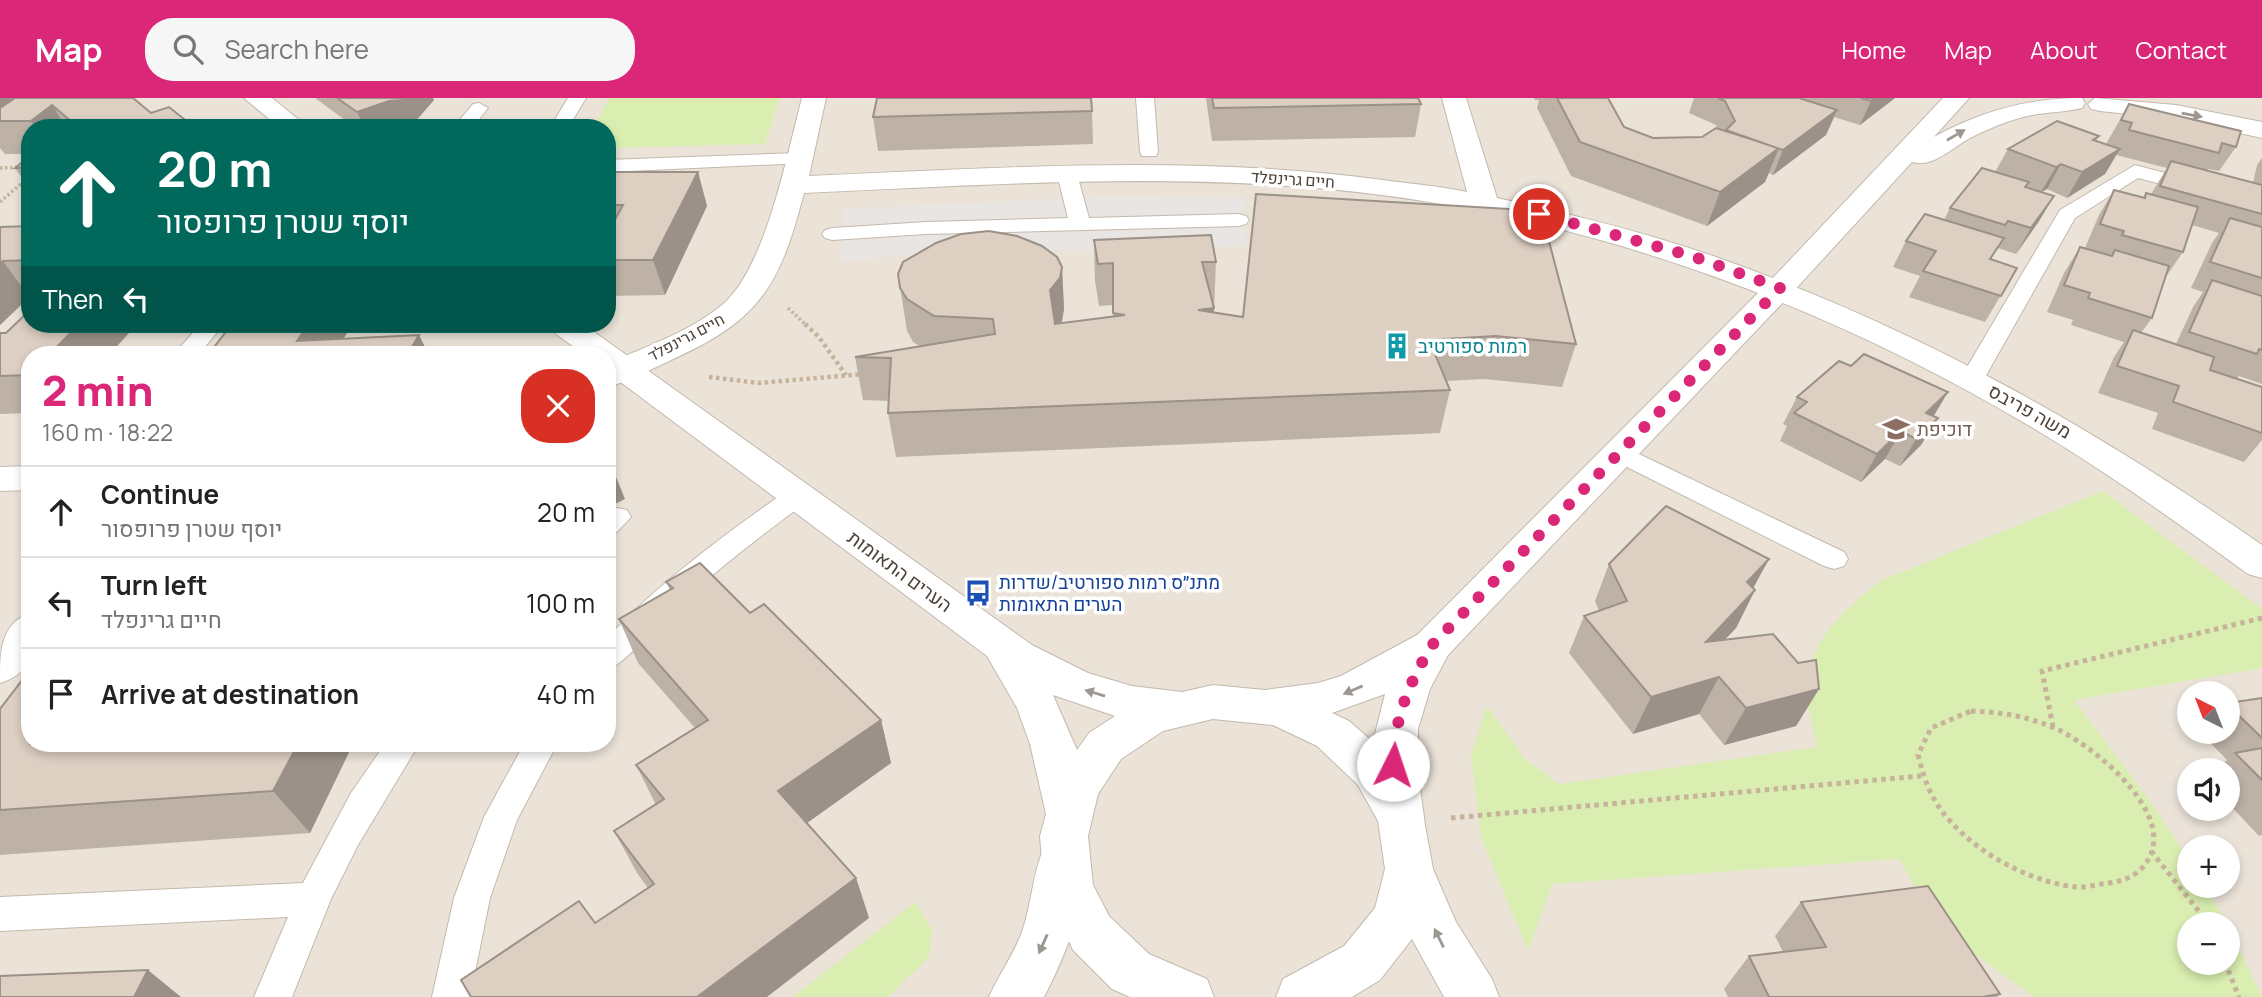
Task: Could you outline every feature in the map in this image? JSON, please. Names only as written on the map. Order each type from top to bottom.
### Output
[{"type":"street","points":[[256,98],[285,119]]},
{"type":"street","name":"חיים גרינפלד","points":[[616,362],[721,320],[745,301],[760,280],[772,254],[814,98]]},
{"type":"street","points":[[1454,98],[1484,202]]},
{"type":"street","points":[[1002,647],[1082,689],[1136,705],[1234,701],[1297,705],[1338,696],[1389,673],[1433,644],[1780,288],[1957,98]]},
{"type":"street","points":[[2039,98],[2176,112],[2262,130]]},
{"type":"street","points":[[2100,104],[2129,98]]},
{"type":"street","points":[[1878,184],[1981,122],[2019,108],[2073,103]]},
{"type":"street","name":"חיים גרינפלד","points":[[795,172],[1198,174],[1278,177],[1399,188],[1484,202],[1614,232],[1692,256],[1780,288]]},
{"type":"street","name":"משה פריבס","points":[[1780,288],[1933,357],[2094,447],[2261,562]]},
{"type":"street","name":"הערים התאומות","points":[[574,333],[589,346]]},
{"type":"street","name":"הערים התאומות","points":[[616,368],[1002,647]]},
{"type":"street","points":[[0,479],[21,478]]},
{"type":"street","points":[[0,667],[21,640]]},
{"type":"street","points":[[1302,997],[1345,977],[1367,960],[1385,939],[1406,893],[1406,846],[1393,765],[1395,729],[1411,683],[1433,644]]},
{"type":"street","points":[[1002,647],[1030,688],[1052,736],[1065,832],[1065,878],[1074,902],[1087,925],[1126,967],[1151,982],[1188,997]]},
{"type":"street","points":[[1258,704],[1305,718],[1348,744],[1383,780],[1437,937],[1473,997]]},
{"type":"street","points":[[1015,997],[1044,943],[1053,919],[1059,895],[1065,832],[1075,787],[1102,750],[1141,722],[1186,705]]},
{"type":"lane","points":[[564,119],[577,98]]},
{"type":"lane","points":[[1145,98],[1149,152]]},
{"type":"lane","points":[[470,119],[480,108]]},
{"type":"lane","points":[[616,166],[795,172]]},
{"type":"lane","points":[[1972,379],[2067,214],[2135,171],[2262,205]]},
{"type":"lane","points":[[1067,174],[1080,224]]},
{"type":"lane","points":[[832,234],[926,228],[1239,220]]},
{"type":"lane","points":[[193,346],[205,333]]},
{"type":"lane","points":[[1619,453],[1834,559]]},
{"type":"lane","points":[[616,648],[682,584],[797,496]]},
{"type":"lane","points":[[273,997],[313,899],[347,831],[398,752]]},
{"type":"lane","points":[[451,997],[472,898],[501,817],[537,752]]},
{"type":"lane","points":[[0,914],[313,899]]},
{"type":"path","points":[[0,168],[21,167]]},
{"type":"path","points":[[0,202],[21,184]]},
{"type":"path","points":[[760,280],[818,336],[846,376]]},
{"type":"path","points":[[705,377],[759,383],[872,373]]},
{"type":"path","points":[[2053,728],[2042,671],[2262,618]]},
{"type":"path","points":[[1971,711],[2002,712],[2053,728],[2104,759],[2129,785],[2146,812],[2152,838],[2151,851],[2139,872],[2115,884],[2083,888],[2037,878],[1990,855],[1957,830],[1934,803],[1921,776],[1919,752],[1922,741],[1936,723],[1947,717],[1971,711]]},
{"type":"path","points":[[1406,846],[1921,776]]},
{"type":"path","points":[[2151,851],[2199,912]]},
{"type":"path","points":[[2230,975],[2239,997]]},
{"type":"shaded area","points":[[0,98],[2262,98],[2262,997],[0,997]]},
{"type":"shaded area","points":[[1103,197],[1245,198],[1246,246],[934,253],[840,261],[845,209]]},
{"type":"green space","points":[[609,98],[780,98],[765,144],[616,148],[616,119],[598,119]]},
{"type":"green space","points":[[2103,491],[2262,609],[2262,668],[2074,700],[2147,797],[2177,842],[2177,898],[2212,898],[2220,912],[2177,912],[2177,975],[2240,975],[2240,951],[2262,997],[2034,997],[1973,953],[1944,924],[1919,893],[1899,859],[1552,884],[1528,951],[1481,837],[1471,755],[1487,706],[1524,758],[1559,784],[1817,747],[1807,699],[1811,661],[1818,645],[1839,618],[1880,581]]},
{"type":"green space","points":[[915,902],[932,930],[929,957],[888,997],[793,997]]},
{"type":"building","points":[[15,98],[133,98],[151,113],[169,107],[184,119],[68,119],[52,105],[34,119],[0,121],[0,108]]},
{"type":"building","points":[[337,98],[405,98],[357,112]]},
{"type":"building","points":[[877,98],[1091,98],[1092,111],[873,117]]},
{"type":"building","points":[[1212,98],[1418,98],[1421,104],[1214,108]]},
{"type":"building","points":[[1557,98],[1608,98],[1624,127],[1653,138],[1702,137],[1716,128],[1779,148],[1720,192],[1580,142]]},
{"type":"building","points":[[1718,98],[1799,98],[1837,110],[1783,150],[1726,130],[1735,121],[1725,101]]},
{"type":"building","points":[[2129,104],[2241,131],[2236,147],[2222,143],[2219,153],[2129,130],[2132,123],[2121,120]]},
{"type":"building","points":[[2057,121],[2099,136],[2093,140],[2120,149],[2082,172],[2061,164],[2056,167],[2008,149]]},
{"type":"building","points":[[2171,161],[2262,185],[2262,214],[2160,186]]},
{"type":"building","points":[[1982,168],[2029,182],[2025,187],[2054,196],[2031,228],[2008,221],[2005,225],[1950,208]]},
{"type":"building","points":[[616,172],[698,172],[653,260],[616,260],[616,218],[623,205],[616,205]]},
{"type":"building","points":[[2114,190],[2145,198],[2146,193],[2198,207],[2183,252],[2122,235],[2124,231],[2100,224]]},
{"type":"building","name":"רמות ספורטיב","points":[[1256,194],[1541,211],[1576,344],[1496,336],[1429,340],[1450,390],[888,413],[891,358],[855,357],[995,334],[993,319],[934,316],[907,299],[900,288],[898,274],[903,262],[936,243],[961,234],[989,231],[1017,236],[1042,246],[1057,257],[1062,267],[1060,278],[1050,290],[1055,324],[1125,315],[1113,313],[1113,263],[1098,264],[1094,240],[1211,235],[1216,262],[1202,262],[1214,308],[1198,310],[1243,317]]},
{"type":"building","points":[[1925,214],[2004,238],[1990,259],[2017,268],[2001,296],[1923,271],[1936,251],[1906,241]]},
{"type":"building","points":[[2230,218],[2262,227],[2262,278],[2210,262]]},
{"type":"building","points":[[21,226],[21,260],[0,263],[0,227]]},
{"type":"building","points":[[2080,247],[2112,256],[2115,250],[2169,266],[2152,318],[2088,298],[2090,293],[2064,285]]},
{"type":"building","points":[[2212,280],[2262,296],[2262,350],[2259,349],[2257,354],[2189,332]]},
{"type":"building","points":[[21,319],[21,333],[70,333],[58,346],[21,346],[21,375],[0,376],[0,333],[6,333]]},
{"type":"building","points":[[2133,330],[2214,357],[2210,370],[2262,387],[2262,433],[2173,402],[2179,386],[2117,366]]},
{"type":"building","points":[[225,333],[303,333],[297,341],[419,335],[412,346],[215,346]]},
{"type":"building","points":[[1864,354],[1948,392],[1926,413],[1938,418],[1916,439],[1901,431],[1877,454],[1794,413],[1807,402],[1797,397],[1839,361],[1851,366]]},
{"type":"building","points":[[1666,506],[1769,559],[1747,582],[1755,590],[1706,642],[1773,634],[1798,663],[1816,660],[1819,689],[1746,708],[1719,677],[1651,697],[1584,616],[1627,601],[1609,564]]},
{"type":"building","points":[[700,563],[750,613],[764,604],[881,720],[778,791],[856,878],[697,997],[471,997],[461,980],[579,901],[595,923],[654,884],[614,831],[664,799],[636,765],[708,720],[619,619],[673,588],[666,582]]},
{"type":"building","points":[[21,682],[21,752],[294,752],[273,791],[0,810],[0,709]]},
{"type":"building","points":[[2262,698],[2262,738],[2240,717],[2240,701]]},
{"type":"building","points":[[2262,748],[2262,780],[2240,758],[2235,753]]},
{"type":"building","points":[[1928,886],[2000,994],[1982,997],[1769,997],[1749,956],[1826,947],[1801,902]]},
{"type":"building","points":[[148,970],[134,997],[0,997],[0,976]]},
{"type":"place","name":"רמות ספורטיב","points":[[1397,346]]},
{"type":"place","name":"דוכיפת","points":[[1896,429]]},
{"type":"place","name":"מתנ״ס רמות ספורטיב/שדרות הערים התאומות","points":[[978,593]]},
{"type":"route","points":[[1393,765],[1395,729],[1399,713],[1411,683],[1433,644],[1780,288],[1692,256],[1614,232],[1539,214]]}]
